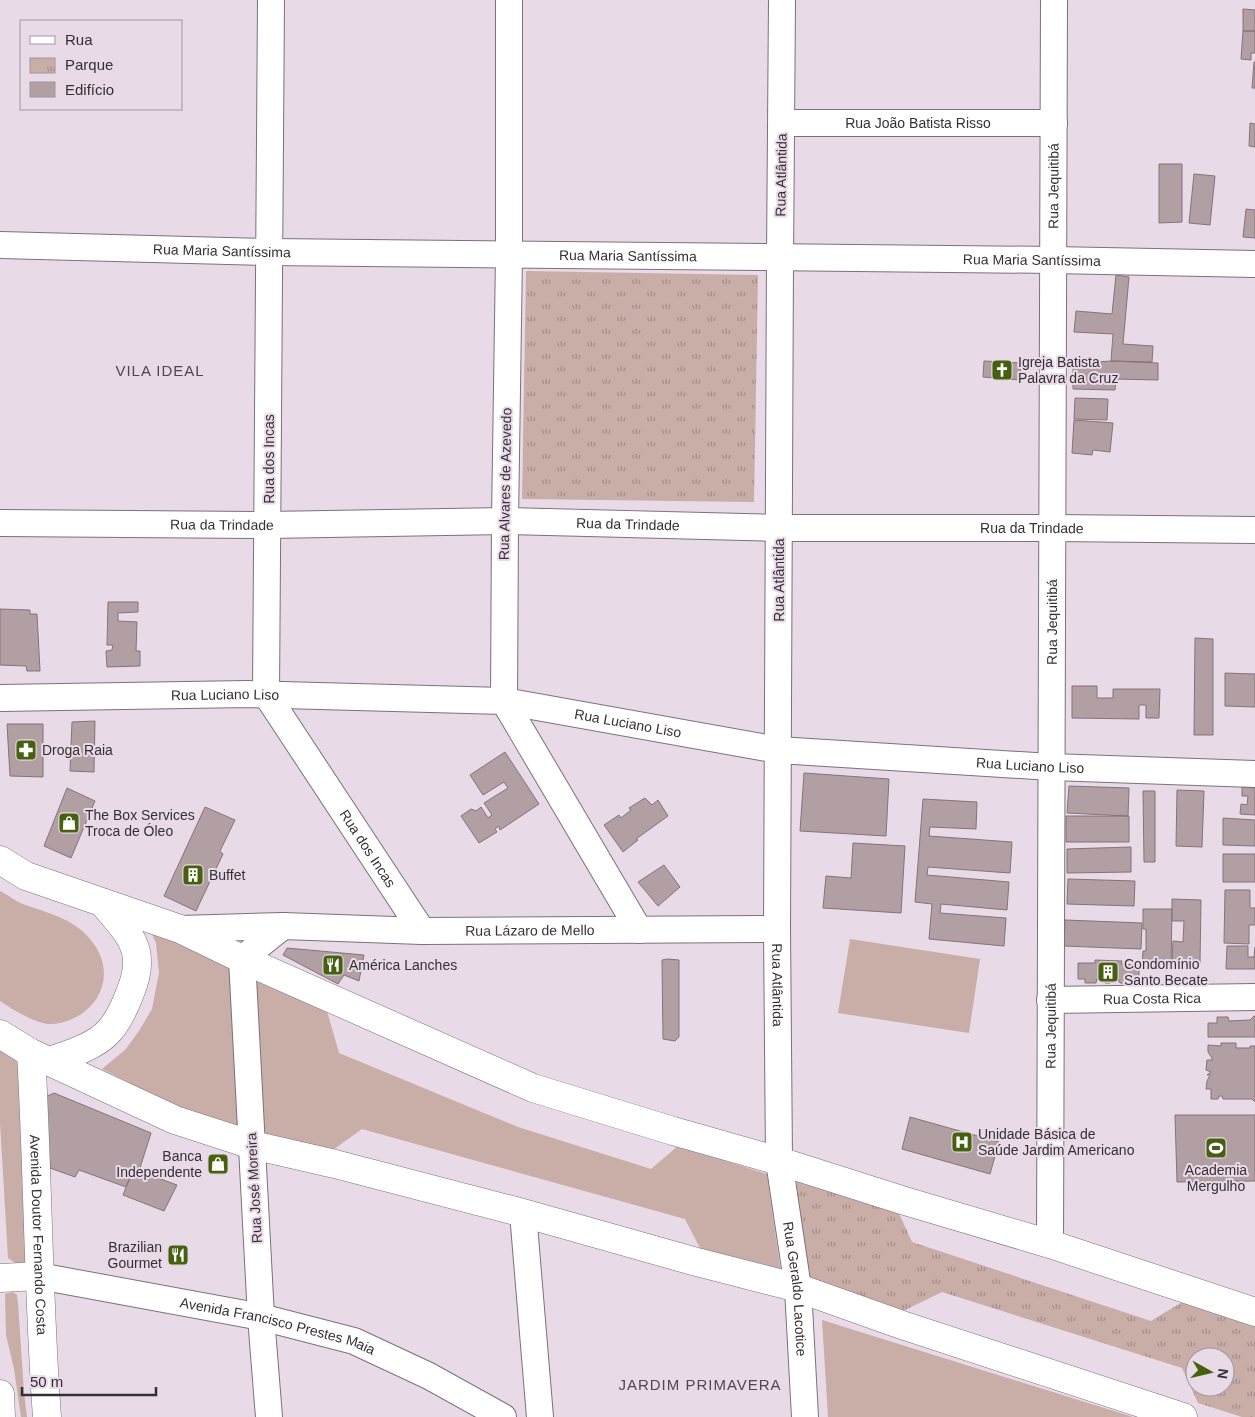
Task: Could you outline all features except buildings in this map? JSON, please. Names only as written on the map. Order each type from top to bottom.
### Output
[{"type":"main road","points":[[0,860],[26,876],[180,929],[242,959],[533,1088],[1050,1244],[1255,1312]]},
{"type":"main road","points":[[40,1057],[68,1055],[96,1042],[110,1031],[133,986],[136,952],[128,935],[104,904]]},
{"type":"main road","points":[[0,1034],[40,1057],[175,1120],[252,1145],[335,1164],[523,1213],[693,1261],[798,1288],[902,1325],[1183,1417]]},
{"type":"main road","name":"Avenida Doutor Fernando Costa","points":[[40,1057],[34,1103],[39,1276],[47,1417]]},
{"type":"main road","points":[[0,1278],[39,1276]]},
{"type":"main road","points":[[0,1394],[2,1417]]},
{"type":"street","name":"Rua dos Incas","points":[[271,0],[266,694],[422,931]]},
{"type":"street","name":"Rua Alvares de Azevedo","points":[[504,701],[509,0]]},
{"type":"street","name":"Rua Atlântida","points":[[779,1161],[777,929],[782,0]]},
{"type":"street","name":"Rua Jequitibá","points":[[1050,1244],[1054,0]]},
{"type":"street","name":"Rua João Batista Risso","points":[[782,123],[1054,123]]},
{"type":"street","name":"Rua Maria Santíssima","points":[[0,245],[270,252],[1053,260],[1255,264]]},
{"type":"street","name":"Rua da Trindade","points":[[0,523],[268,524],[505,522],[779,528],[1255,530]]},
{"type":"street","name":"Rua Luciano Liso","points":[[0,698],[266,694],[504,701],[778,750],[1051,767],[1255,774]]},
{"type":"street","points":[[504,701],[639,930]]},
{"type":"street","points":[[242,959],[283,926]]},
{"type":"street","name":"Rua Lázaro de Mello","points":[[180,929],[283,926],[422,931],[777,929]]},
{"type":"street","name":"Rua José Moreira","points":[[242,959],[261,1317],[269,1417]]},
{"type":"street","name":"Rua Costa Rica","points":[[1050,1000],[1255,997]]},
{"type":"street","name":"Rua Geraldo Lacotice","points":[[779,1161],[798,1288],[805,1417]]},
{"type":"street","points":[[523,1213],[540,1417]]},
{"type":"street","name":"Avenida Francisco Prestes Maia","points":[[39,1276],[261,1317],[354,1341],[429,1376],[503,1417]]},
{"type":"green space","points":[[526,271],[758,275],[754,502],[522,499]]},
{"type":"green space","points":[[0,891],[20,903],[68,921],[83,932],[98,950],[104,973],[102,985],[91,1005],[82,1013],[70,1020],[46,1024],[25,1016],[0,1001]]},
{"type":"green space","points":[[150,930],[232,969],[240,1127],[179,1108],[102,1069],[125,1050],[152,1009],[159,973],[156,943]]},
{"type":"green space","points":[[850,939],[980,959],[969,1033],[838,1013]]},
{"type":"green space","points":[[251,976],[327,1011],[339,1053],[518,1127],[651,1169],[678,1146],[767,1174],[781,1274],[702,1252],[685,1219],[362,1129],[330,1152],[260,1133]]},
{"type":"green space","points":[[0,1048],[19,1063],[28,1258],[24,1264],[18,1265],[8,1258],[0,1123]]},
{"type":"green space","points":[[796,1178],[897,1209],[912,1242],[1151,1321],[1182,1302],[1255,1325],[1255,1417],[1242,1417],[1198,1403],[1195,1397],[1235,1397],[1235,1347],[1185,1347],[1185,1375],[1182,1368],[942,1292],[903,1311],[808,1278]]},
{"type":"green space","points":[[13,1292],[17,1295],[18,1303],[27,1417],[21,1417],[14,1369],[6,1335],[5,1294]]},
{"type":"green space","points":[[822,1320],[1133,1417],[828,1417]]},
{"type":"place","name":"Igreja Batista Palavra da Cruz","points":[[1002,370]]},
{"type":"place","name":"Droga Raia","points":[[26,750]]},
{"type":"place","name":"The Box Services Troca de Óleo","points":[[69,823]]},
{"type":"place","name":"Buffet","points":[[193,875]]},
{"type":"place","name":"América Lanches","points":[[333,965]]},
{"type":"place","name":"Condomínio Santo Becate","points":[[1108,972]]},
{"type":"place","name":"Unidade Básica de Saúde Jardim Americano","points":[[962,1142]]},
{"type":"place","name":"Academia Mergulho","points":[[1216,1148]]},
{"type":"place","name":"Banca Independente","points":[[218,1164]]},
{"type":"place","name":"Brazilian Gourmet","points":[[178,1255]]},
{"type":"district","name":"VILA IDEAL","points":[[160,371]]},
{"type":"district","name":"JARDIM PRIMAVERA","points":[[700,1385]]}]
